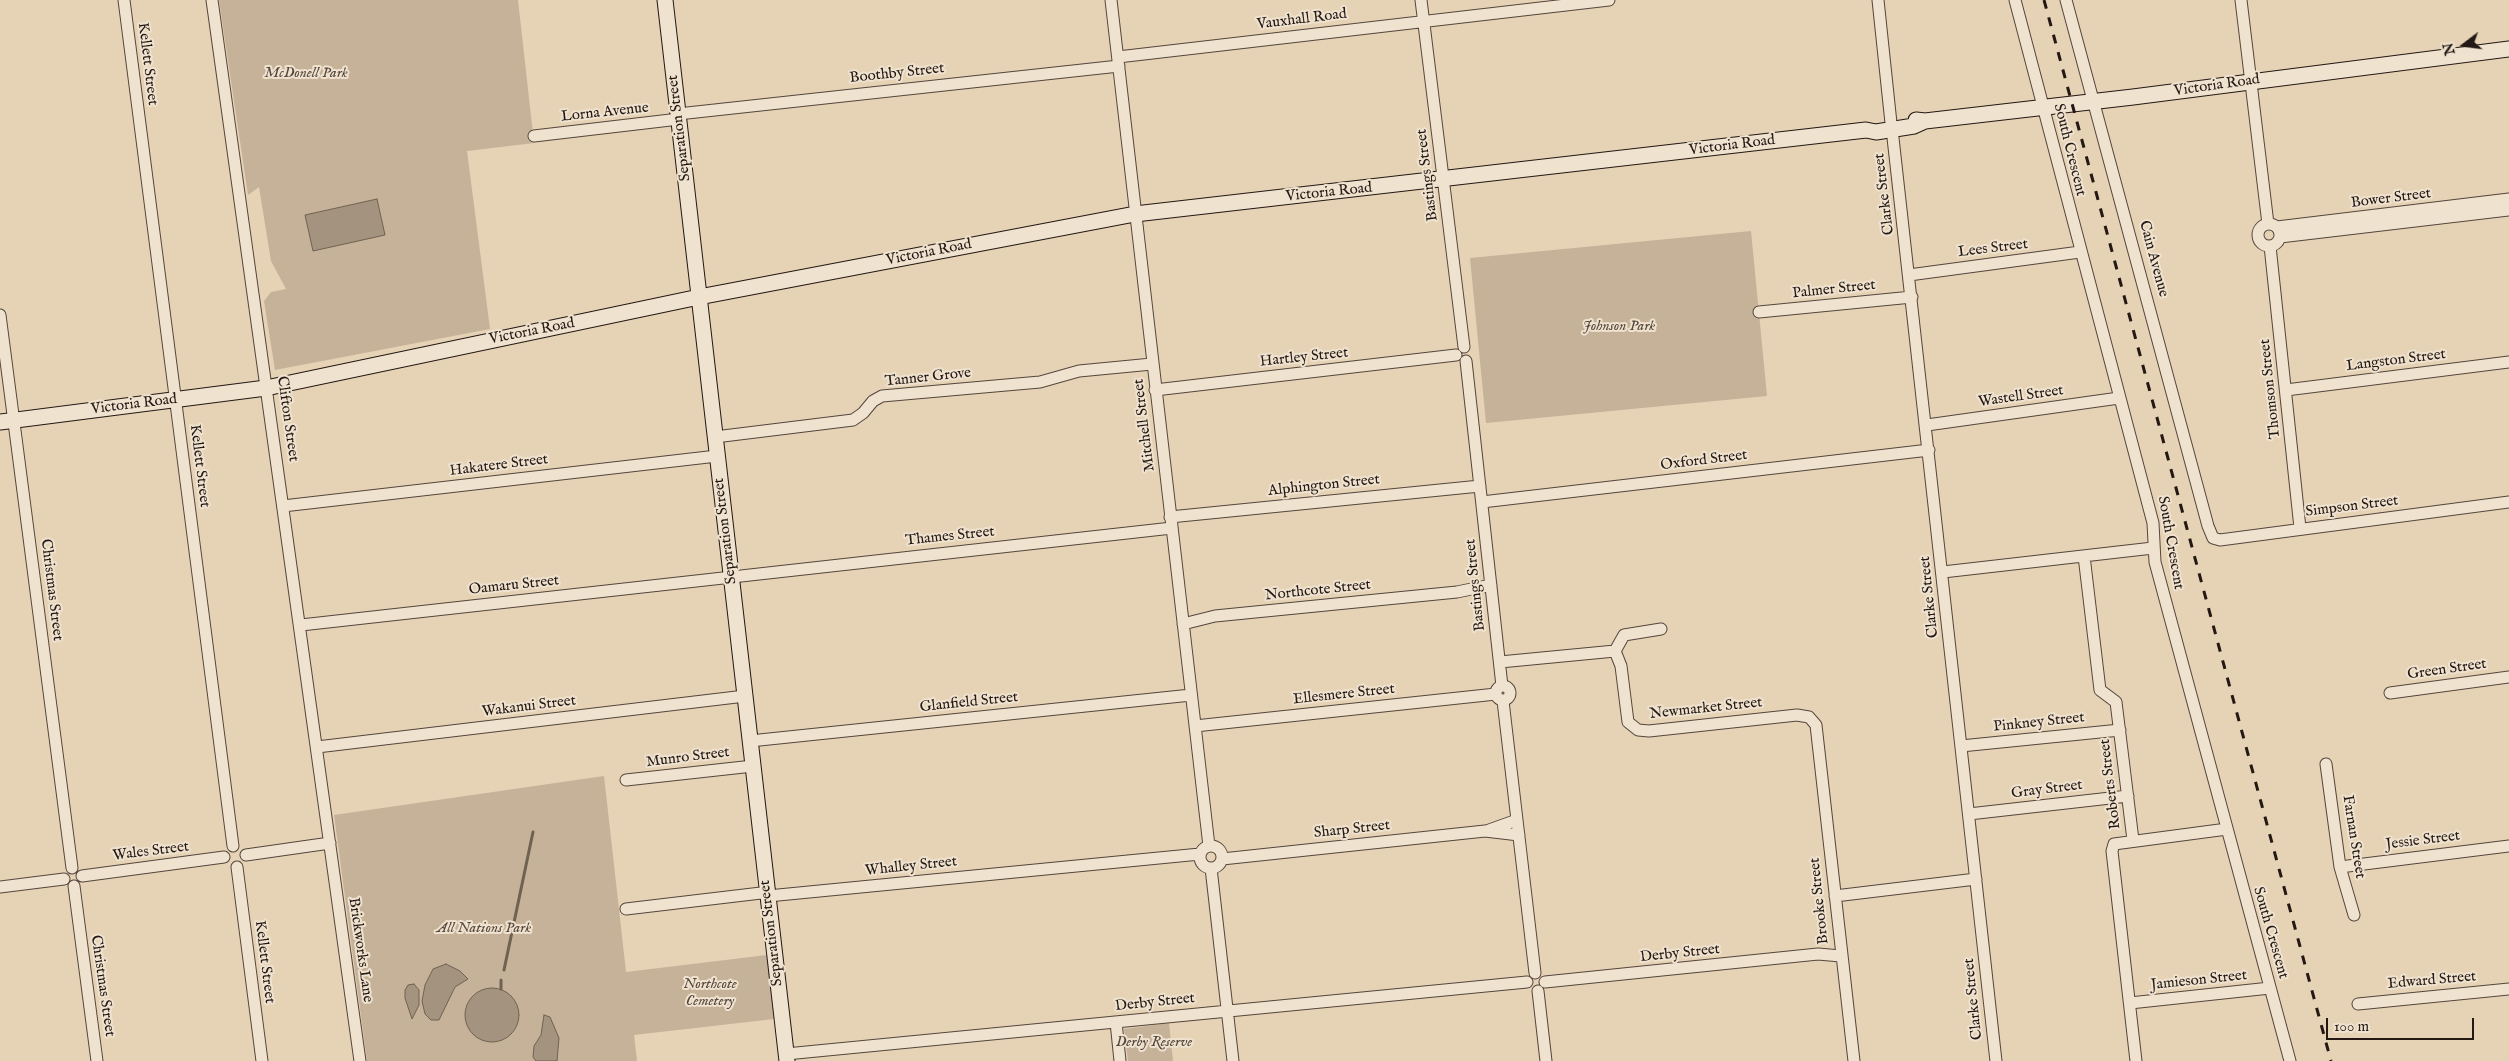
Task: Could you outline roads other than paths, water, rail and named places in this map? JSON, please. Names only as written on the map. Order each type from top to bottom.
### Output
[{"type":"street","name":"Kellett Street","points":[[124,0],[234,846]]},
{"type":"street","name":"Clifton Street","points":[[212,0],[301,625],[330,843]]},
{"type":"street","name":"Separation Street","points":[[664,0],[679,116],[787,1058]]},
{"type":"street","name":"Mitchell Street","points":[[1111,0],[1195,726],[1204,850]]},
{"type":"street","name":"Bastings Street","points":[[1421,0],[1444,180],[1462,355],[1492,589],[1500,662],[1501,694],[1519,835],[1531,978]]},
{"type":"street","name":"Vauxhall Road","points":[[1118,62],[1424,21],[1609,0]]},
{"type":"street","name":"Clarke Street","points":[[1878,0],[1996,1061]]},
{"type":"street","name":"South Crescent","points":[[2015,0],[2153,523],[2155,562],[2290,1061]]},
{"type":"street","name":"Cain Avenue","points":[[2066,0],[2095,100],[2208,526]]},
{"type":"street","points":[[2241,0],[2249,82],[2275,229],[2276,243],[2270,246],[2264,245],[2258,237],[2261,227],[2275,229]]},
{"type":"street","name":"Victoria Road","points":[[7,422],[266,388],[699,297],[1135,214],[1866,130],[1875,125],[1892,126],[1913,120],[1925,121],[2509,49]]},
{"type":"street","name":"Boothby Street","points":[[679,116],[1118,62]]},
{"type":"street","name":"Lorna Avenue","points":[[534,136],[679,116]]},
{"type":"street","name":"Bower Street","points":[[2275,229],[2509,199]]},
{"type":"street","name":"Bower Street","points":[[2275,229],[2509,210]]},
{"type":"street","name":"Thomson Street","points":[[2270,246],[2300,528]]},
{"type":"street","name":"Lees Street","points":[[1910,275],[2080,252]]},
{"type":"street","name":"Palmer Street","points":[[1759,312],[1912,297]]},
{"type":"street","name":"Christmas Street","points":[[0,315],[7,422],[72,868]]},
{"type":"street","name":"Hartley Street","points":[[1156,390],[1462,355]]},
{"type":"street","name":"Langston Street","points":[[2286,390],[2509,362]]},
{"type":"street","name":"Tanner Grove","points":[[715,437],[853,420],[863,413],[873,401],[882,396],[1040,382],[1079,371],[1152,364]]},
{"type":"street","name":"Wastell Street","points":[[1926,425],[2119,398]]},
{"type":"street","name":"Oxford Street","points":[[1482,502],[1929,450]]},
{"type":"street","name":"Hakatere Street","points":[[284,506],[717,456]]},
{"type":"street","name":"Alphington Street","points":[[1171,522],[1480,486]]},
{"type":"street","name":"Simpson Street","points":[[2208,526],[2213,538],[2220,540],[2509,502]]},
{"type":"street","name":"Thames Street","points":[[731,576],[1171,522]]},
{"type":"street","points":[[1943,572],[2154,548]]},
{"type":"street","name":"Roberts Street","points":[[2084,556],[2100,690],[2116,702],[2133,840],[2114,844],[2112,851],[2136,1061]]},
{"type":"street","name":"Oamaru Street","points":[[301,625],[731,576]]},
{"type":"street","name":"Northcote Street","points":[[1183,624],[1215,616],[1492,589]]},
{"type":"street","points":[[1500,662],[1615,651],[1624,636],[1661,629]]},
{"type":"street","name":"Newmarket Street","points":[[1615,651],[1621,666],[1628,722],[1638,730],[1649,731],[1805,715],[1816,725],[1817,738]]},
{"type":"street","name":"Green Street","points":[[2390,693],[2509,676]]},
{"type":"street","name":"Ellesmere Street","points":[[1195,726],[1501,694]]},
{"type":"street","name":"Glanfield Street","points":[[750,741],[1191,695]]},
{"type":"street","name":"Wakanui Street","points":[[317,748],[745,696]]},
{"type":"street","name":"Pinkney Street","points":[[1962,746],[2120,730]]},
{"type":"street","name":"Brooke Street","points":[[1817,738],[1854,1061]]},
{"type":"street","name":"Farnan Street","points":[[2326,764],[2340,867],[2354,915]]},
{"type":"street","name":"Munro Street","points":[[626,780],[753,766]]},
{"type":"street","name":"Gray Street","points":[[1969,814],[2128,796]]},
{"type":"street","name":"Sharp Street","points":[[1485,831],[1517,820]]},
{"type":"street","points":[[2133,840],[2227,829]]},
{"type":"street","name":"Sharp Street","points":[[1222,859],[1485,831],[1519,835]]},
{"type":"street","points":[[246,855],[330,843]]},
{"type":"street","name":"Brickworks Lane","points":[[330,843],[360,1061]]},
{"type":"street","points":[[234,846],[243,849],[246,855],[245,861],[237,867],[227,864],[224,857],[228,848],[234,846]]},
{"type":"street","name":"Jessie Street","points":[[2340,867],[2509,846]]},
{"type":"street","points":[[1211,868],[1218,865],[1222,859],[1218,848],[1204,850],[1202,862],[1211,868],[1233,1061]]},
{"type":"street","name":"Whalley Street","points":[[626,910],[761,893],[768,896],[1204,850]]},
{"type":"street","name":"Wales Street","points":[[82,876],[224,857]]},
{"type":"street","name":"Kellett Street","points":[[237,867],[262,1061]]},
{"type":"street","points":[[0,887],[81,882],[82,876],[78,869],[72,868],[65,873],[69,882]]},
{"type":"street","points":[[1835,896],[1976,879]]},
{"type":"street","name":"Christmas Street","points":[[69,882],[97,1061]]},
{"type":"street","name":"Derby Street","points":[[1542,987],[1841,952]]},
{"type":"street","points":[[1531,978],[1542,975],[1546,1061]]},
{"type":"street","name":"Derby Street","points":[[787,1058],[1531,978]]},
{"type":"street","name":"Jamieson Street","points":[[2130,1002],[2270,988]]},
{"type":"street","name":"Edward Street","points":[[2358,1004],[2509,989]]},
{"type":"street","points":[[1116,1022],[1120,1061]]},
{"type":"waterway","points":[[504,970],[533,832]]},
{"type":"waterway","points":[[501,980],[501,989]]},
{"type":"railway","points":[[2044,0],[2331,1061]]},
{"type":"park label","name":"McDonell Park","points":[[306,74]]},
{"type":"park label","name":"Johnson Park","points":[[1619,327]]},
{"type":"park label","name":"All Nations Park","points":[[484,929]]},
{"type":"park label","name":"Northcote Cemetery","points":[[710,994]]},
{"type":"park label","name":"Derby Reserve","points":[[1154,1043]]}]
